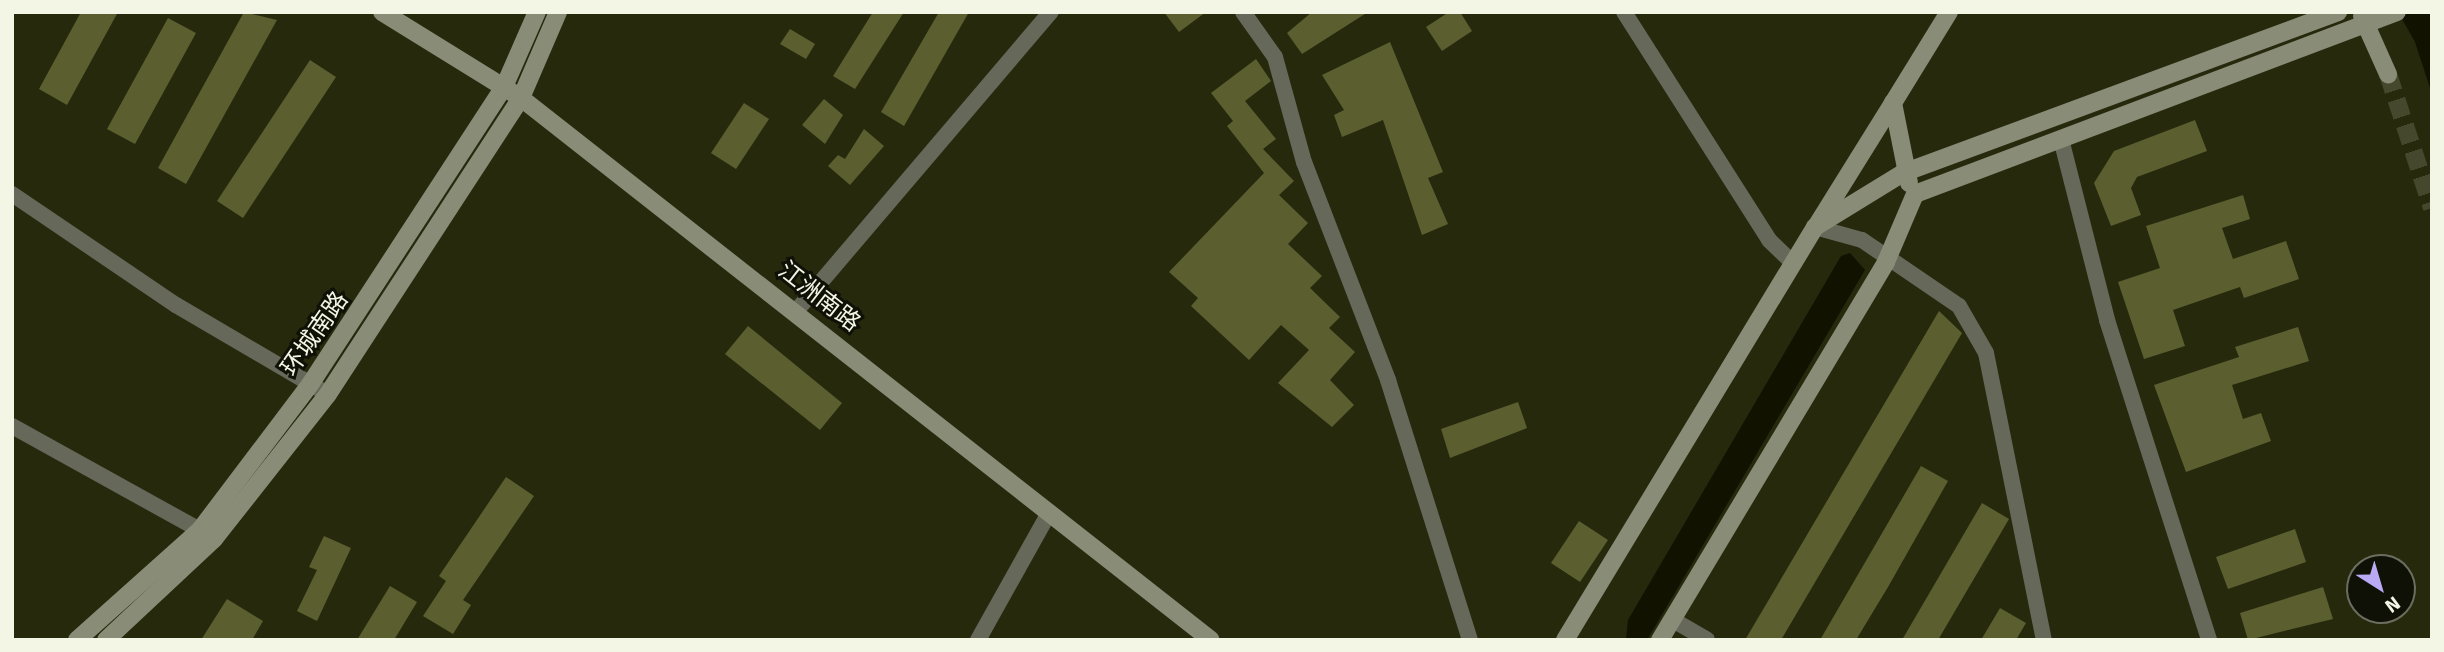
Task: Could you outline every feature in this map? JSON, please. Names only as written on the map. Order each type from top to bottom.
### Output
[{"type":"main road","name":"江洲南路","points":[[382,12],[521,98],[797,310],[1211,640]]},
{"type":"main road","name":"环城南路","points":[[77,640],[207,534],[311,383],[504,88],[537,12]]},
{"type":"main road","name":"环城南路","points":[[106,640],[207,534],[328,394],[521,98],[558,12]]},
{"type":"main road","points":[[1565,640],[1815,227],[1949,12]]},
{"type":"main road","points":[[1815,227],[1903,173],[2338,12]]},
{"type":"main road","points":[[1660,640],[1886,261],[1915,194],[2363,18],[2392,14]]},
{"type":"main road","points":[[2363,18],[2388,74]]},
{"type":"main road","points":[[1893,103],[1903,173],[1915,194]]},
{"type":"street","points":[[797,310],[1051,12]]},
{"type":"street","points":[[1243,12],[1275,57],[1304,162],[1388,380],[1470,640]]},
{"type":"street","points":[[1625,12],[1769,240],[1793,263]]},
{"type":"street","points":[[2061,138],[2107,320],[2209,640]]},
{"type":"street","points":[[12,194],[176,305],[328,394]]},
{"type":"street","points":[[1815,227],[1862,240],[1886,261],[1959,306],[1986,353],[2043,640]]},
{"type":"street","points":[[12,426],[207,534]]},
{"type":"street","points":[[978,640],[1049,513]]},
{"type":"street","points":[[1673,620],[1707,640]]},
{"type":"shaded area","points":[[2398,12],[2432,12],[2432,94],[2415,42]]},
{"type":"shaded area","points":[[1850,253],[1865,270],[1647,640],[1626,640],[1628,620],[1841,256]]},
{"type":"building","points":[[81,12],[118,12],[67,105],[39,89]]},
{"type":"building","points":[[244,12],[277,20],[186,184],[158,168]]},
{"type":"building","points":[[873,12],[904,12],[855,89],[833,76]]},
{"type":"building","points":[[939,12],[969,12],[904,126],[881,112]]},
{"type":"building","points":[[1164,12],[1206,12],[1179,32]]},
{"type":"building","points":[[1312,12],[1368,12],[1302,54],[1287,33]]},
{"type":"building","points":[[1449,12],[1460,12],[1472,31],[1442,51],[1426,27]]},
{"type":"building","points":[[168,18],[196,33],[135,144],[107,129]]},
{"type":"building","points":[[790,29],[815,44],[806,59],[780,44]]},
{"type":"building","points":[[1390,42],[1443,172],[1428,178],[1448,224],[1422,235],[1383,120],[1342,137],[1334,115],[1344,110],[1322,75]]},
{"type":"building","points":[[1256,59],[1271,81],[1245,101],[1276,139],[1263,149],[1294,181],[1279,195],[1308,223],[1288,244],[1322,276],[1310,288],[1340,317],[1329,328],[1355,352],[1330,380],[1354,405],[1332,427],[1278,383],[1309,350],[1281,325],[1249,360],[1191,306],[1198,298],[1169,272],[1264,173],[1227,126],[1233,121],[1211,93]]},
{"type":"building","points":[[310,60],[336,77],[243,218],[217,201]]},
{"type":"building","points":[[824,99],[843,115],[825,144],[802,125]]},
{"type":"building","points":[[744,103],[769,119],[736,169],[711,153]]},
{"type":"building","points":[[2195,120],[2207,151],[2137,177],[2131,188],[2141,215],[2111,226],[2094,183],[2114,151]]},
{"type":"building","points":[[864,129],[884,146],[850,185],[828,166],[838,155],[845,159]]},
{"type":"building","points":[[2243,195],[2250,219],[2222,228],[2233,259],[2286,241],[2299,279],[2244,298],[2240,287],[2173,310],[2185,346],[2144,359],[2118,282],[2160,268],[2146,226]]},
{"type":"building","points":[[1939,311],[1962,333],[1781,640],[1745,640]]},
{"type":"building","points":[[748,326],[842,403],[820,430],[725,354]]},
{"type":"building","points":[[2298,327],[2309,361],[2232,385],[2243,419],[2261,413],[2271,441],[2186,472],[2154,385],[2239,357],[2235,347]]},
{"type":"building","points":[[1518,402],[1527,428],[1450,458],[1441,429]]},
{"type":"building","points":[[1921,466],[1948,481],[1888,587],[1856,640],[1820,640]]},
{"type":"building","points":[[506,477],[534,496],[463,600],[471,605],[453,634],[423,616],[446,581],[439,576]]},
{"type":"building","points":[[1982,503],[2009,519],[1938,640],[1902,640]]},
{"type":"building","points":[[1579,521],[1608,540],[1580,582],[1551,563]]},
{"type":"building","points":[[2295,529],[2306,562],[2228,589],[2216,557]]},
{"type":"building","points":[[324,536],[351,548],[317,621],[297,611],[317,570],[309,567]]},
{"type":"building","points":[[390,586],[417,602],[394,640],[357,640]]},
{"type":"building","points":[[2323,587],[2333,619],[2248,640],[2240,613]]},
{"type":"building","points":[[227,599],[263,621],[252,640],[201,640]]},
{"type":"building","points":[[2000,608],[2026,623],[2016,640],[1981,640]]},
{"type":"tunnel","points":[[2388,74],[2432,208]]}]
